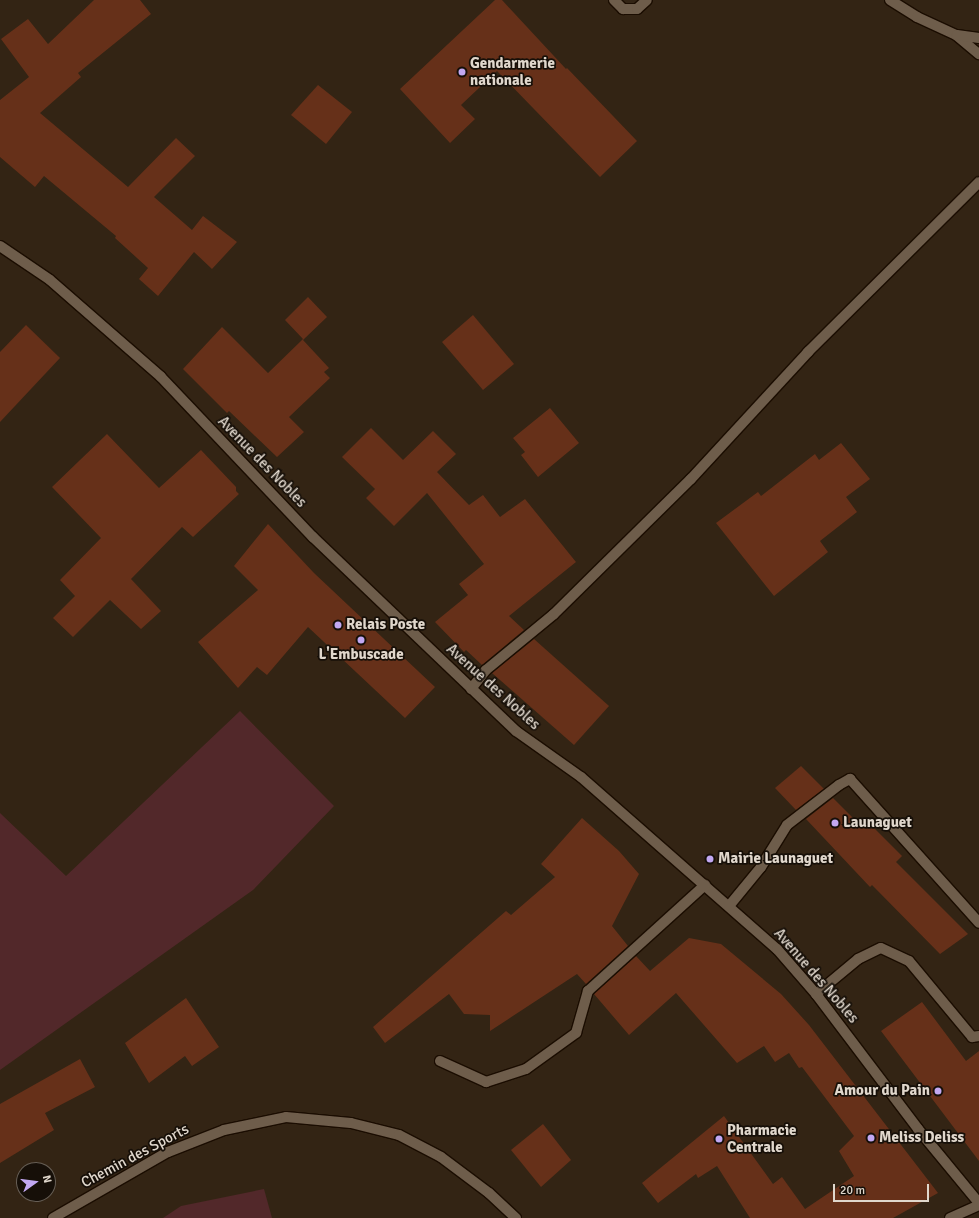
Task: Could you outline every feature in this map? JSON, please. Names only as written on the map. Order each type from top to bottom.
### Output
[{"type":"street","points":[[614,0],[623,10],[637,9],[647,0]]},
{"type":"street","points":[[890,0],[917,16],[956,34],[979,38]]},
{"type":"street","points":[[956,34],[979,54]]},
{"type":"street","points":[[471,689],[486,670],[554,614],[691,479],[808,352],[979,182]]},
{"type":"street","name":"Avenue des Nobles","points":[[0,246],[50,280],[161,378],[313,537],[516,731],[581,777],[777,949],[816,994],[918,1129],[979,1204]]},
{"type":"street","points":[[729,906],[762,867],[787,825],[839,785],[850,779],[979,923]]},
{"type":"street","points":[[440,1061],[486,1082],[526,1069],[576,1033],[588,991],[705,886]]},
{"type":"street","points":[[816,994],[858,959],[881,948],[909,961],[972,1037],[979,1036]]},
{"type":"street","name":"Chemin des Sports","points":[[53,1218],[181,1146],[224,1130],[286,1117],[351,1122],[399,1135],[441,1156],[489,1193],[516,1218]]},
{"type":"street","points":[[950,1218],[979,1204]]},
{"type":"shaded area","points":[[240,711],[334,806],[253,890],[0,1070],[0,813],[66,876]]},
{"type":"shaded area","points":[[264,1189],[272,1218],[163,1218],[181,1206]]},
{"type":"building","points":[[94,0],[140,0],[151,14],[78,73],[81,77],[40,113],[128,187],[176,138],[195,156],[154,197],[192,230],[203,216],[237,242],[212,269],[194,252],[158,296],[139,279],[148,268],[115,238],[116,236],[44,176],[35,187],[0,157],[0,100],[29,77],[1,39],[28,19],[48,44]]},
{"type":"building","points":[[495,0],[502,0],[566,69],[567,68],[637,141],[600,177],[497,71],[461,105],[475,119],[450,143],[400,89]]},
{"type":"building","points":[[318,85],[352,112],[326,144],[291,115]]},
{"type":"building","points":[[308,297],[327,317],[303,340],[329,368],[324,372],[330,378],[289,417],[304,432],[277,457],[229,411],[227,413],[183,369],[222,327],[268,373],[303,339],[285,320]]},
{"type":"building","points":[[473,315],[514,364],[483,390],[442,342]]},
{"type":"building","points":[[26,325],[60,358],[0,422],[0,352]]},
{"type":"building","points":[[550,408],[579,443],[538,477],[521,455],[525,452],[513,438]]},
{"type":"building","points":[[371,428],[403,460],[433,431],[456,454],[437,472],[469,505],[483,495],[500,517],[525,499],[576,562],[509,616],[524,630],[482,665],[466,650],[464,652],[435,622],[468,595],[459,584],[484,564],[427,493],[394,526],[366,498],[375,489],[342,457]]},
{"type":"building","points":[[107,434],[159,488],[201,450],[236,487],[236,491],[239,494],[193,537],[182,527],[131,579],[161,611],[141,629],[110,600],[73,637],[53,618],[75,596],[60,580],[101,538],[52,487]]},
{"type":"building","points":[[841,443],[870,479],[846,497],[857,512],[820,541],[828,552],[774,596],[716,523],[758,492],[761,496],[815,454],[819,460]]},
{"type":"building","points":[[268,524],[314,573],[435,687],[405,718],[308,627],[267,675],[257,667],[238,688],[198,642],[258,590],[234,566]]},
{"type":"building","points":[[534,639],[609,706],[574,745],[492,673]]},
{"type":"building","points":[[801,766],[824,789],[796,810],[775,788]]},
{"type":"building","points":[[833,798],[861,826],[866,820],[902,856],[896,862],[968,934],[940,954],[872,885],[870,887],[806,819]]},
{"type":"building","points":[[582,818],[619,851],[639,874],[612,926],[628,946],[586,984],[577,974],[490,1031],[490,1015],[464,1014],[449,994],[385,1043],[373,1027],[506,911],[511,915],[555,877],[541,864]]},
{"type":"building","points":[[689,938],[721,944],[781,994],[809,1025],[938,1193],[893,1218],[750,1218],[717,1166],[698,1178],[696,1174],[658,1203],[642,1183],[724,1116],[773,1184],[782,1177],[805,1209],[854,1176],[839,1151],[854,1136],[802,1067],[799,1068],[789,1053],[775,1062],[764,1046],[737,1063],[676,993],[629,1035],[594,994],[636,956],[650,971]]},
{"type":"building","points":[[186,998],[219,1047],[192,1066],[185,1056],[149,1083],[125,1043]]},
{"type":"building","points":[[922,1002],[966,1061],[979,1051],[979,1161],[881,1031]]},
{"type":"building","points":[[80,1059],[95,1087],[45,1113],[54,1130],[0,1163],[0,1104]]},
{"type":"building","points":[[543,1124],[571,1160],[541,1187],[511,1150]]},
{"type":"place","name":"Gendarmerie nationale","points":[[462,72]]},
{"type":"place","name":"Relais Poste","points":[[338,625]]},
{"type":"place","name":"L'Embuscade","points":[[361,640]]},
{"type":"place","name":"Launaguet","points":[[835,823]]},
{"type":"place","name":"Mairie Launaguet","points":[[710,859]]},
{"type":"place","name":"Amour du Pain","points":[[938,1091]]},
{"type":"place","name":"Meliss Deliss","points":[[871,1138]]},
{"type":"place","name":"Pharmacie Centrale","points":[[719,1139]]}]
